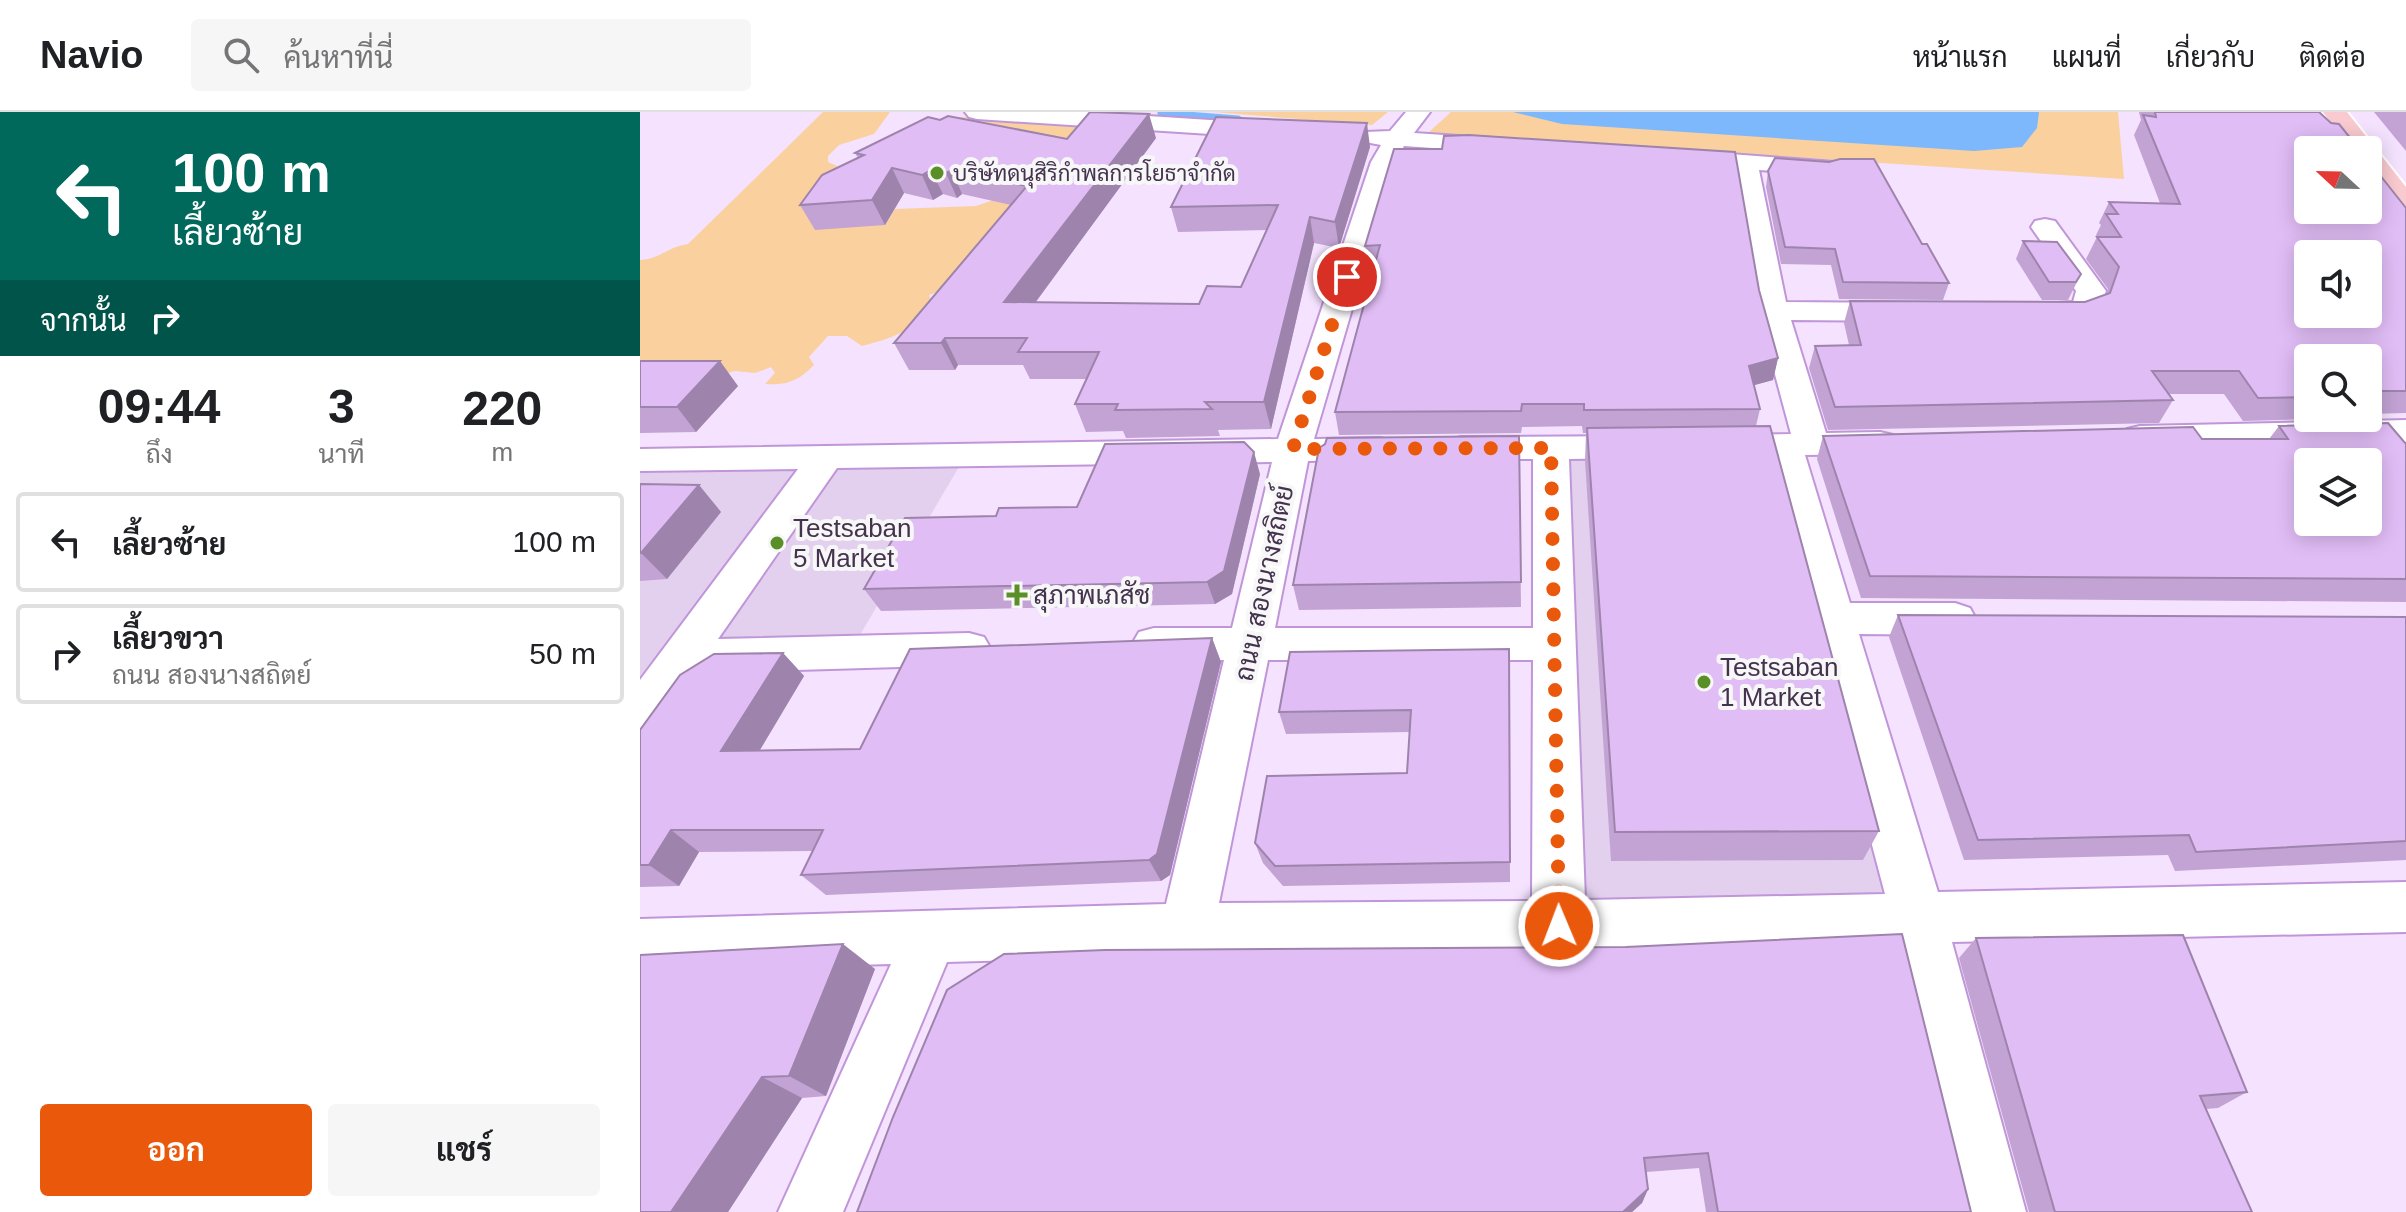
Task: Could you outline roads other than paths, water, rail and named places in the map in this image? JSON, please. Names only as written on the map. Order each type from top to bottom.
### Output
[{"type":"main road","points":[[2335,112],[2353,136]]},
{"type":"main road","points":[[2382,171],[2402,194]]},
{"type":"street","points":[[977,112],[1301,133]]},
{"type":"street","points":[[1348,136],[1407,126],[1522,147]]},
{"type":"street","name":"ถนน สองนางสถิตย์","points":[[1187,929],[1293,449],[1383,162],[1407,126]]},
{"type":"street","points":[[1649,155],[1826,167]]},
{"type":"street","points":[[1745,161],[1833,618],[1919,919],[1994,1212]]},
{"type":"street","points":[[2010,312],[2074,312],[2087,307],[2091,291],[2045,227]]},
{"type":"street","points":[[1773,311],[1931,312]]},
{"type":"street","points":[[2115,438],[2406,431]]},
{"type":"street","points":[[640,460],[1908,442]]},
{"type":"street","points":[[1551,448],[1559,926]]},
{"type":"street","points":[[640,715],[827,456]]},
{"type":"street","points":[[1833,618],[1992,619]]},
{"type":"street","points":[[1108,646],[1251,642],[1554,644]]},
{"type":"street","points":[[679,657],[1013,648]]},
{"type":"street","points":[[640,945],[1187,929],[1559,926],[2406,907]]},
{"type":"street","points":[[810,1212],[930,938]]},
{"type":"water","points":[[1513,112],[2039,112],[2037,128],[2022,147],[1974,151],[1562,124]]},
{"type":"waterway","points":[[1161,113],[1238,119]]},
{"type":"place","name":"บริษัทดนุสิริกำพลการโยธาจำกัด","points":[[937,173]]},
{"type":"place","name":"Testsaban 5 Market","points":[[777,543]]},
{"type":"place","name":"สุภาพเภสัช","points":[[1017,595]]},
{"type":"place","name":"Testsaban 1 Market","points":[[1704,682]]}]
